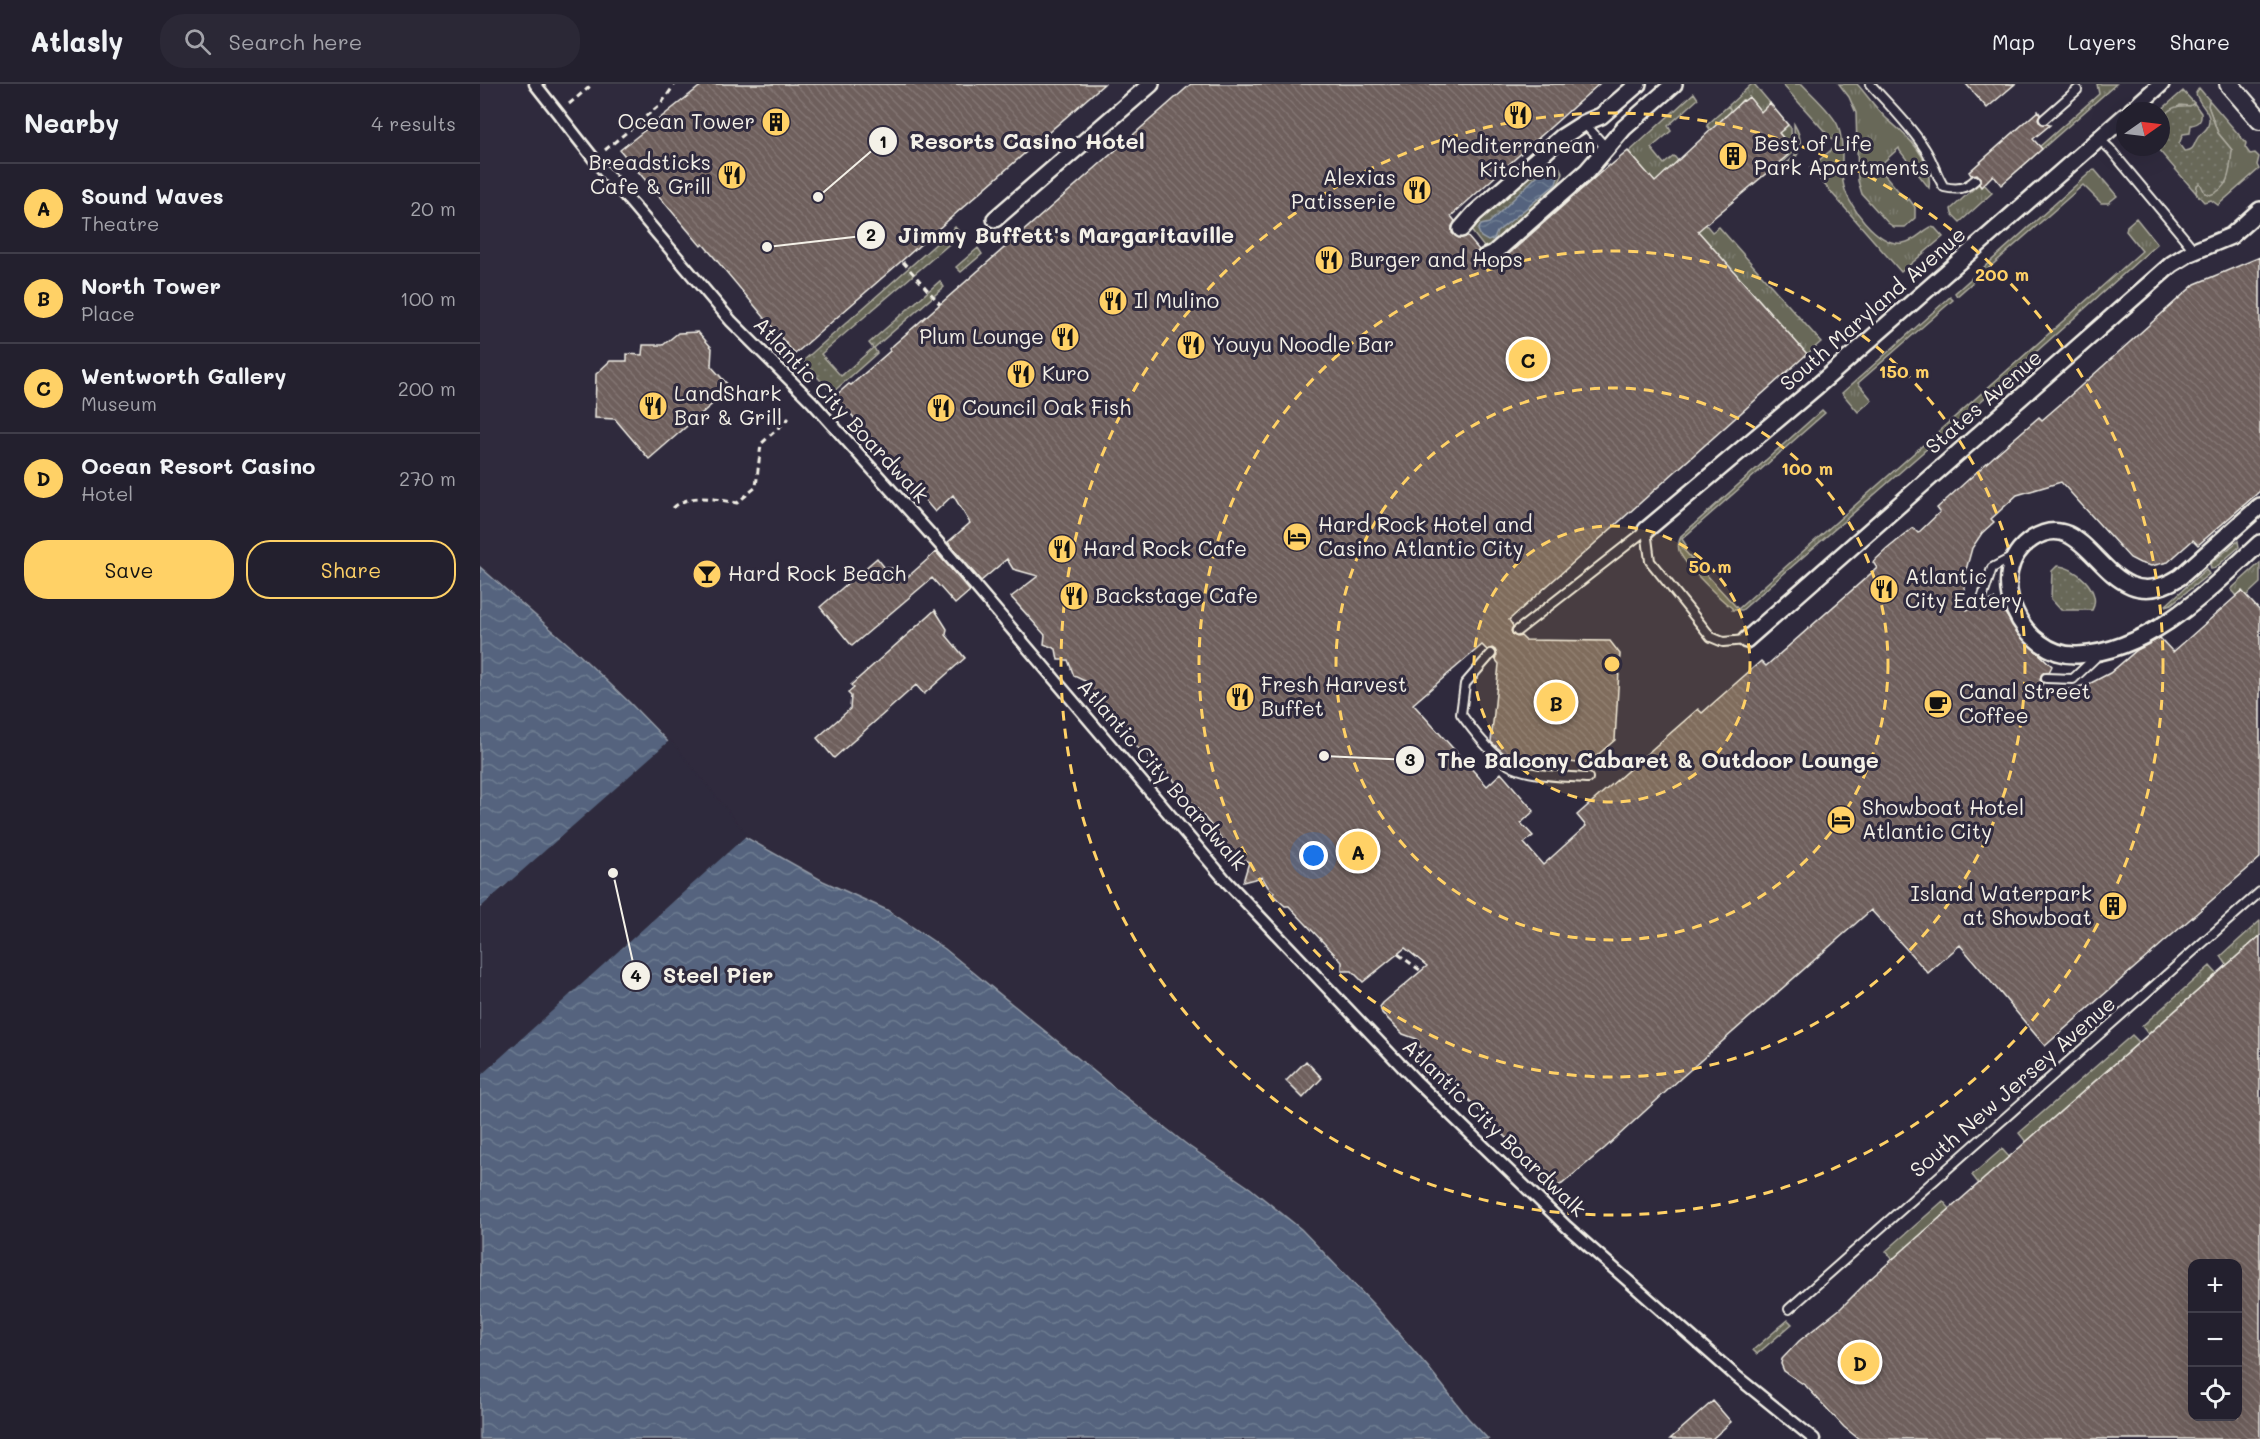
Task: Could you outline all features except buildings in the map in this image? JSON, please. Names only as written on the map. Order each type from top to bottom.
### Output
[{"type":"street","name":"Atlantic City Boardwalk","points":[[535,84],[594,159],[731,321],[812,402],[942,547],[1227,882],[1415,1080],[1567,1227],[1736,1376],[1814,1439]]},
{"type":"street","points":[[995,219],[1150,84]]},
{"type":"street","points":[[1461,229],[1474,214],[1562,137],[1584,123],[1601,116],[1638,84]]},
{"type":"street","points":[[1485,257],[1494,253],[1587,171],[1624,128],[1674,84]]},
{"type":"street","points":[[2141,102],[2161,84]]},
{"type":"street","points":[[2229,84],[2260,120]]},
{"type":"street","name":"South Maryland Avenue","points":[[1646,530],[1816,387],[2116,125]]},
{"type":"street","name":"States Avenue","points":[[1746,640],[2172,264],[2195,251],[2231,236],[2260,210]]},
{"type":"street","points":[[2260,506],[2168,585],[2144,589],[2127,585],[2113,575],[2080,541],[2064,533],[2051,531],[2031,539],[2014,556],[2007,586],[2011,603],[2032,634],[2046,648],[2058,653],[2076,655],[2103,651],[2140,637],[2167,623],[2260,543]]},
{"type":"lane","points":[[1870,84],[1920,141],[1936,176],[1944,187],[1957,190],[1968,186],[1975,180]]},
{"type":"lane","points":[[2044,119],[2078,90]]},
{"type":"lane","points":[[1584,123],[1607,149]]},
{"type":"lane","points":[[2105,135],[2110,149],[2195,251]]},
{"type":"lane","points":[[1517,631],[1646,530]]},
{"type":"lane","points":[[1646,530],[1650,561],[1711,637],[1723,642],[1746,640]]},
{"type":"lane","points":[[1980,605],[1992,568],[2014,556]]},
{"type":"lane","points":[[2046,678],[2073,679],[2103,651]]},
{"type":"lane","points":[[1491,654],[1465,684],[1461,714],[1476,735],[1510,766],[1553,777],[1588,778]]},
{"type":"lane","name":"South New Jersey Avenue","points":[[1789,1309],[2260,892]]},
{"type":"path","points":[[558,113],[593,84]]},
{"type":"path","points":[[594,159],[661,104],[675,84]]},
{"type":"path","points":[[903,262],[940,304]]},
{"type":"path","points":[[673,508],[690,498],[709,498],[737,503],[756,487],[761,444],[789,418]]},
{"type":"path","points":[[1398,954],[1421,971]]},
{"type":"green space","points":[[1752,84],[1770,103],[1765,108],[1764,115],[1749,98],[1742,100],[1732,112],[1728,106]]},
{"type":"green space","points":[[1782,84],[1802,84],[1835,121],[1841,139],[1845,191],[1857,212],[1874,231],[1893,242],[1903,243],[1931,227],[1943,237],[1901,272],[1810,168],[1837,145]]},
{"type":"green space","points":[[1839,84],[1857,84],[1923,157],[1929,177],[1929,188],[1899,148],[1878,167],[1915,207],[1915,218],[1905,227],[1894,227],[1888,223],[1862,194],[1858,181],[1856,113],[1849,97]]},
{"type":"green space","points":[[2097,84],[2116,84],[2008,179],[2000,169],[2011,172],[2099,94]]},
{"type":"green space","points":[[2199,88],[2209,100],[2208,106],[2218,133],[2232,150],[2228,177],[2222,188],[2210,195],[2205,193],[2200,183],[2197,185],[2196,193],[2164,156],[2170,156],[2170,110],[2173,108],[2190,106],[2194,103],[2201,113],[2199,122],[2191,125],[2190,133],[2183,134],[2179,144],[2184,151],[2192,149],[2207,128],[2208,113],[2196,93]]},
{"type":"green space","points":[[2183,91],[2194,103],[2190,106],[2180,105],[2170,119],[2170,102]]},
{"type":"green space","points":[[1694,93],[1698,99],[1668,126],[1671,131],[1651,148],[1664,164],[1674,156],[1678,161],[1673,203],[1629,152]]},
{"type":"green space","points":[[2209,100],[2246,143],[2245,147],[2250,154],[2255,153],[2259,157],[2257,165],[2259,169],[2218,205],[2211,200],[2204,202],[2196,193],[2197,184],[2201,183],[2205,193],[2226,183],[2232,150],[2218,133],[2208,106]]},
{"type":"green space","points":[[1728,106],[1732,112],[1711,131],[1707,125]]},
{"type":"green space","points":[[1794,124],[1800,148],[1795,159],[1785,169],[1780,169],[1795,156]]},
{"type":"green space","points":[[1788,125],[1791,128],[1792,148],[1774,127],[1783,130]]},
{"type":"green space","points":[[1792,148],[1792,154],[1771,172],[1768,169],[1787,155],[1786,153]]},
{"type":"green space","points":[[1552,163],[1559,166],[1563,174],[1556,188],[1487,251],[1470,229],[1540,167]]},
{"type":"green space","points":[[2094,169],[2117,196],[2108,203],[2101,203],[2083,185],[1957,296],[1955,293]]},
{"type":"green space","points":[[1980,183],[1983,183],[1992,193],[1960,222],[1952,214],[1951,209]]},
{"type":"green space","points":[[2136,218],[2157,244],[1742,610],[1732,610],[1683,559],[1679,548],[1682,535],[1822,410],[1825,413],[1682,539],[1686,545],[1682,548],[1738,609],[2142,251],[2126,231],[2127,226]]},
{"type":"green space","points":[[1702,220],[1712,232],[1719,227],[1821,342],[1807,354],[1689,222]]},
{"type":"green space","points":[[955,227],[961,234],[821,354],[841,376],[873,348],[869,343],[940,281],[944,287],[874,348],[877,353],[832,393],[803,361]]},
{"type":"green space","points":[[978,248],[982,254],[961,272],[956,267]]},
{"type":"green space","points":[[1950,297],[1953,300],[1858,383],[1872,400],[1858,412],[1842,393]]},
{"type":"green space","points":[[2238,541],[2239,547],[2211,569],[2210,564]]},
{"type":"green space","points":[[2260,563],[2260,583],[2246,596],[2242,591],[2237,596],[2231,589]]},
{"type":"green space","points":[[2057,566],[2072,570],[2091,588],[2094,595],[2092,610],[2061,610],[2051,599],[2052,571]]},
{"type":"green space","points":[[2206,569],[2209,574],[2171,604],[2165,606]]},
{"type":"green space","points":[[2260,921],[2260,936],[2227,965],[2221,956]]},
{"type":"green space","points":[[2210,966],[2217,974],[2148,1034],[2142,1026]]},
{"type":"green space","points":[[2132,1035],[2139,1042],[2026,1142],[2019,1133]]},
{"type":"green space","points":[[2002,1149],[2009,1157],[1979,1184],[1972,1175]]},
{"type":"green space","points":[[1943,1201],[1950,1209],[1893,1260],[1886,1251]]},
{"type":"green space","points":[[1788,1320],[1792,1324],[1757,1354],[1753,1350]]},
{"type":"water","points":[[1552,168],[1559,174],[1556,184],[1497,232],[1494,239],[1488,241],[1481,237],[1478,230],[1481,225],[1489,223],[1543,170]]},
{"type":"water","points":[[480,567],[569,645],[629,702],[668,742],[745,837],[823,881],[887,910],[945,949],[1118,1091],[1190,1147],[1250,1188],[1301,1229],[1373,1304],[1488,1439],[480,1439]]},
{"type":"pier","points":[[670,740],[747,835],[480,1076],[480,908]]},
{"type":"place","name":"Mediterranean Kitchen","points":[[1518,115]]},
{"type":"place","name":"Ocean Tower","points":[[776,122]]},
{"type":"place","name":"Best of Life Park Apartments","points":[[1733,156]]},
{"type":"place","name":"Breadsticks Cafe & Grill","points":[[732,175]]},
{"type":"place","name":"Alexias Patisserie","points":[[1417,190]]},
{"type":"place","name":"Resorts Casino Hotel","points":[[818,197]]},
{"type":"place","name":"Jimmy Buffett's Margaritaville","points":[[767,247]]},
{"type":"place","name":"Burger and Hops","points":[[1329,260]]},
{"type":"place","name":"Il Mulino","points":[[1113,301]]},
{"type":"place","name":"Plum Lounge","points":[[1065,337]]},
{"type":"place","name":"Youyu Noodle Bar","points":[[1191,345]]},
{"type":"place","name":"Wentworth Gallery","points":[[1528,359]]},
{"type":"place","name":"Kuro","points":[[1021,374]]},
{"type":"place","name":"LandShark Bar & Grill","points":[[653,406]]},
{"type":"place","name":"Council Oak Fish","points":[[941,408]]},
{"type":"place","name":"Hard Rock Hotel and Casino Atlantic City","points":[[1297,537]]},
{"type":"place","name":"Hard Rock Cafe","points":[[1062,549]]},
{"type":"place","name":"Hard Rock Beach","points":[[707,574]]},
{"type":"place","name":"Atlantic City Eatery","points":[[1884,589]]},
{"type":"place","name":"Backstage Cafe","points":[[1074,596]]},
{"type":"place","name":"Fresh Harvest Buffet","points":[[1240,697]]},
{"type":"place","name":"North Tower","points":[[1556,702]]},
{"type":"place","name":"Canal Street Coffee","points":[[1938,704]]},
{"type":"place","name":"The Balcony Cabaret & Outdoor Lounge","points":[[1324,756]]},
{"type":"place","name":"Showboat Hotel Atlantic City","points":[[1841,820]]},
{"type":"place","name":"Sound Waves","points":[[1358,851]]},
{"type":"place","name":"Steel Pier","points":[[613,873]]},
{"type":"place","name":"Island Waterpark at Showboat","points":[[2113,906]]},
{"type":"place","name":"Ocean Resort Casino","points":[[1860,1362]]}]
